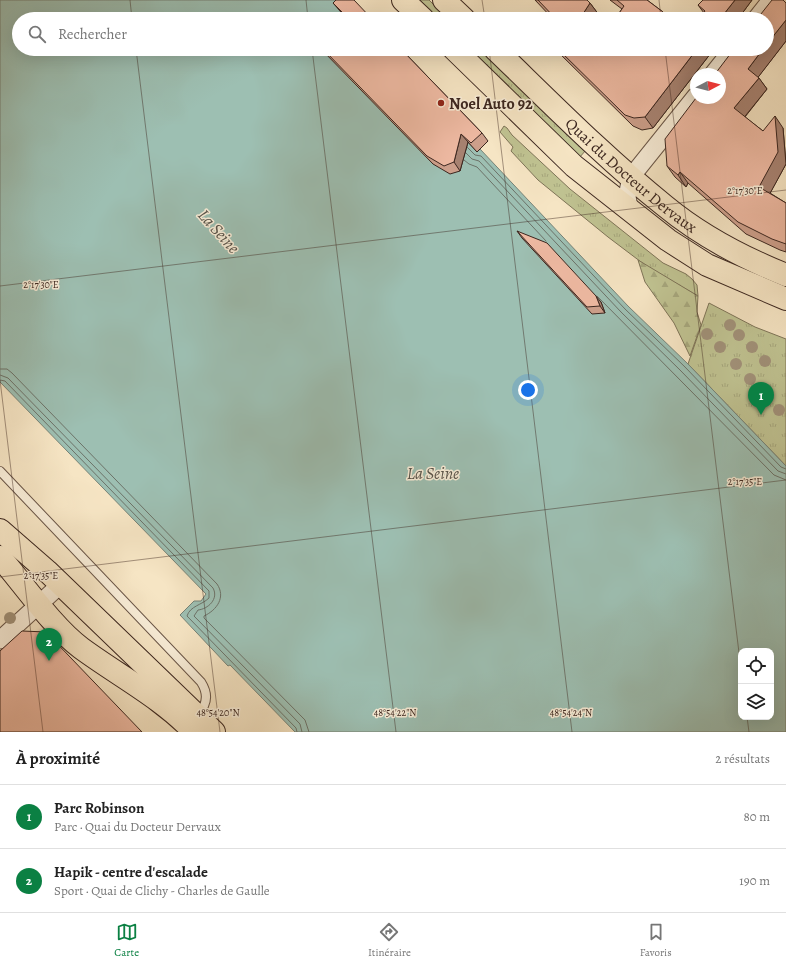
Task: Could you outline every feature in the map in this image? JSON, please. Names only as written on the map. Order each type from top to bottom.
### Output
[{"type":"main road","points":[[403,0],[416,12]]},
{"type":"main road","points":[[444,0],[457,12]]},
{"type":"main road","points":[[461,56],[574,166],[630,212],[707,266],[786,299]]},
{"type":"main road","name":"Quai du Docteur Dervaux","points":[[502,56],[665,207],[689,224],[738,253],[786,275]]},
{"type":"main road","points":[[0,530],[15,541],[60,585],[196,723]]},
{"type":"main road","points":[[0,557],[80,648],[196,723],[214,732]]},
{"type":"street","points":[[453,0],[462,12]]},
{"type":"street","points":[[762,12],[771,0]]},
{"type":"street","points":[[718,68],[727,56]]},
{"type":"street","points":[[630,212],[627,197],[631,177],[690,103]]},
{"type":"street","points":[[0,640],[60,585]]},
{"type":"lane","points":[[0,471],[201,682],[205,689],[206,698],[203,709],[196,723]]},
{"type":"green space","points":[[416,0],[429,0],[441,12],[429,12]]},
{"type":"green space","points":[[473,56],[486,56],[586,150],[579,158]]},
{"type":"green space","points":[[504,126],[570,189],[663,263],[686,274],[692,279],[697,285],[698,296],[649,268],[538,180],[511,151],[513,147],[500,132]]},
{"type":"green space","points":[[638,260],[698,296],[697,312],[701,325],[690,356],[674,323],[645,282]]},
{"type":"green space","points":[[709,303],[755,327],[786,339],[786,466],[688,364]]},
{"type":"water","name":"La Seine","points":[[0,0],[338,0],[340,3],[338,9],[341,12],[12,12],[12,56],[383,56],[477,152],[480,149],[628,306],[688,364],[786,466],[786,732],[295,732],[230,665],[228,666],[180,615],[194,601],[201,601],[206,594],[0,382]]},
{"type":"building","points":[[336,0],[354,0],[365,12],[342,12],[333,3]]},
{"type":"building","points":[[538,0],[587,0],[590,3],[584,12],[549,12]]},
{"type":"building","points":[[617,0],[647,0],[663,12],[620,12],[624,6]]},
{"type":"building","points":[[703,0],[735,0],[726,12],[704,12],[705,11],[698,5]]},
{"type":"building","points":[[772,0],[783,0],[786,3],[786,20],[774,35],[774,12],[763,12]]},
{"type":"building","points":[[330,56],[408,56],[482,133],[471,143],[461,134],[454,162],[444,166],[427,156]]},
{"type":"building","points":[[565,56],[692,56],[645,117],[634,118],[625,115]]},
{"type":"building","points":[[729,56],[758,56],[748,69],[759,78],[734,108],[763,131],[775,116],[778,152],[759,187],[786,203],[786,244],[772,239],[738,222],[680,172],[678,175],[667,166],[665,139],[691,104],[726,104],[726,68],[720,68]]},
{"type":"building","points":[[517,231],[547,243],[596,296],[600,306],[587,307]]},
{"type":"building","points":[[22,631],[46,632],[142,732],[0,732],[0,651]]},
{"type":"place","name":"Noel Auto 92","points":[[441,103]]},
{"type":"place","name":"Parc Robinson","points":[[761,415]]},
{"type":"place","name":"Hapik - centre d'escalade","points":[[49,661]]}]
